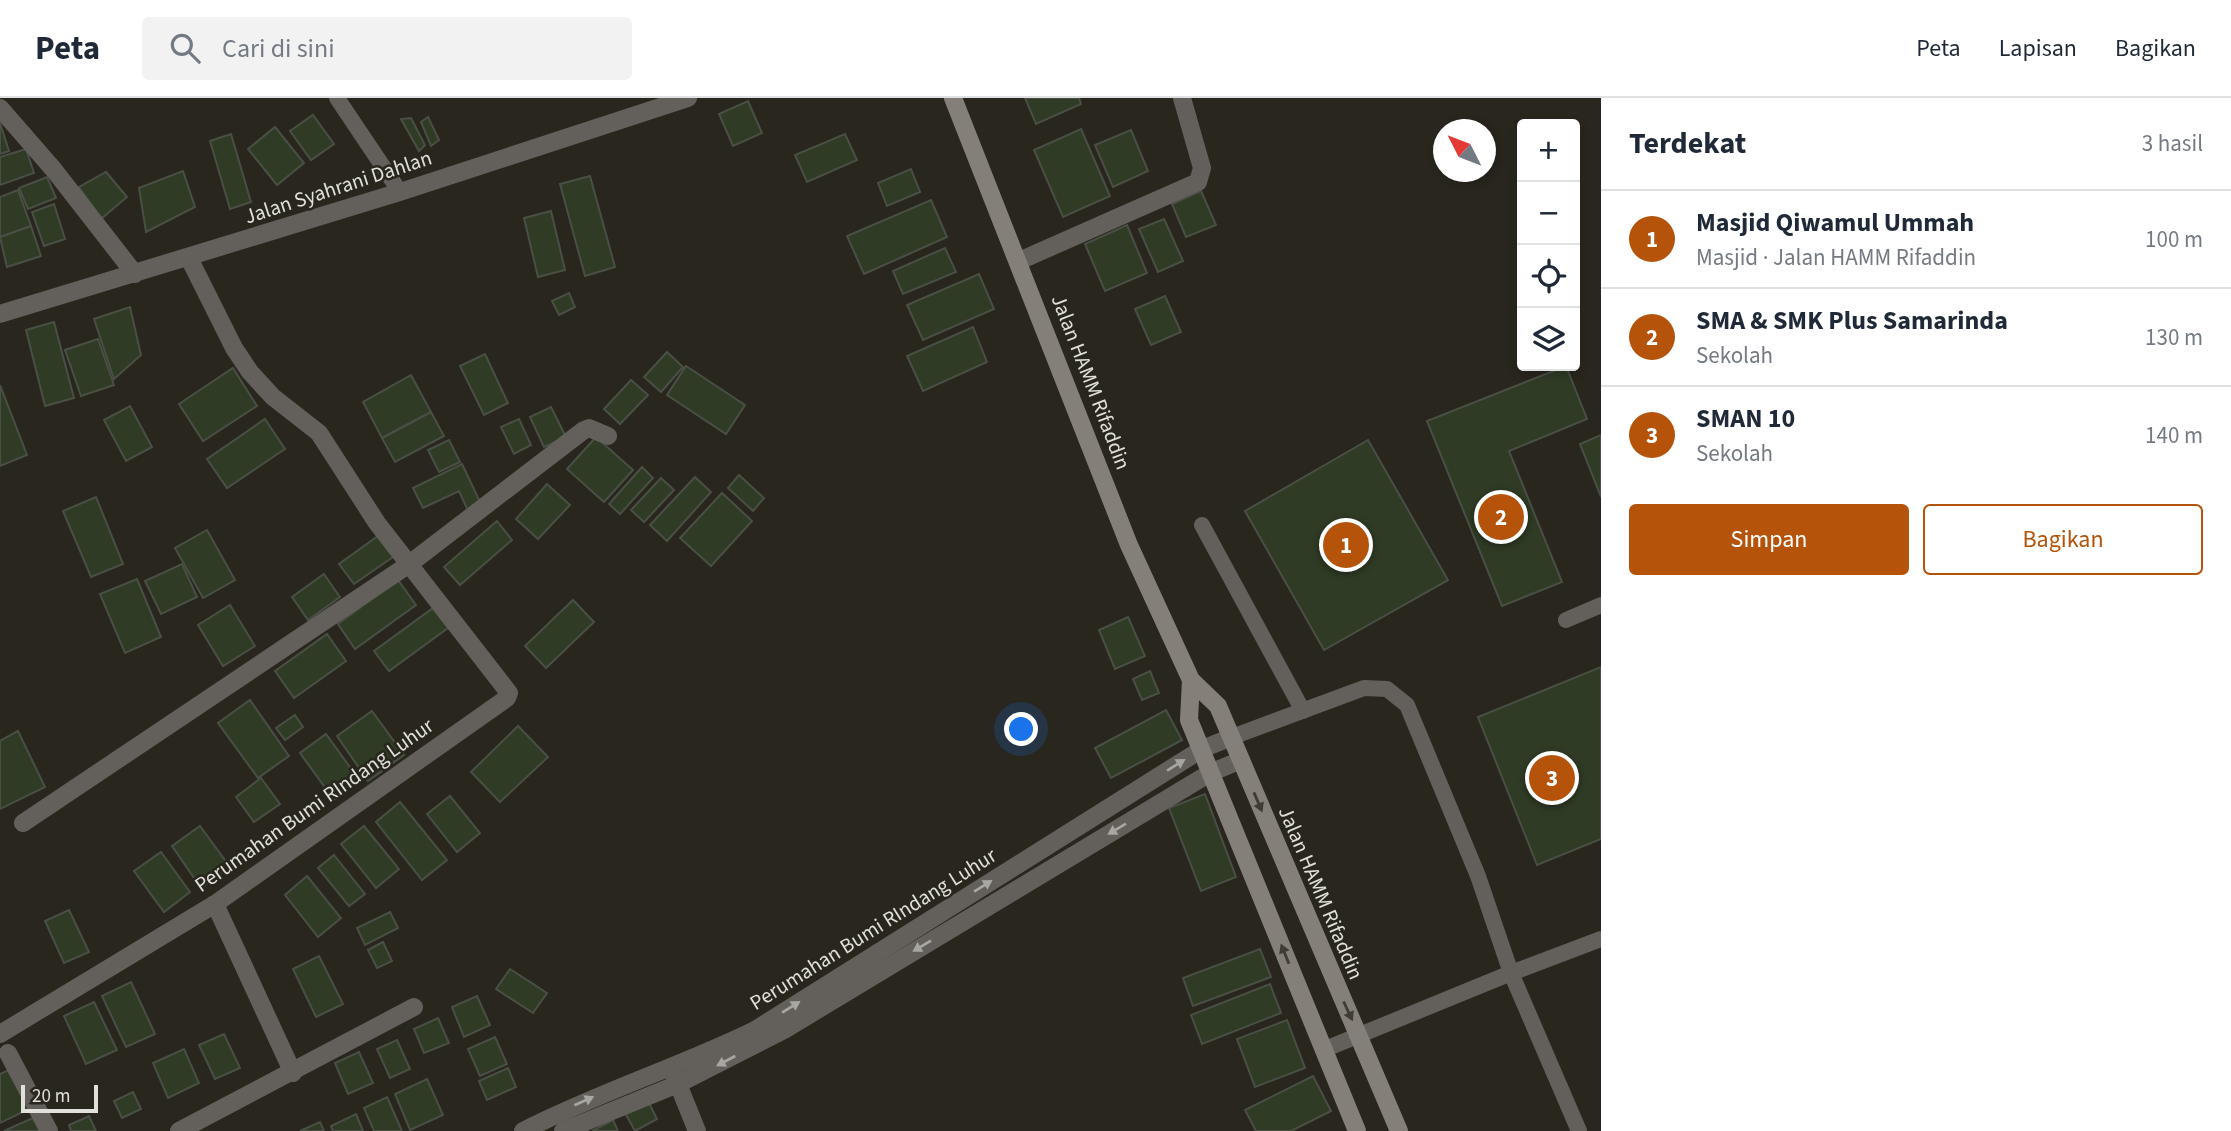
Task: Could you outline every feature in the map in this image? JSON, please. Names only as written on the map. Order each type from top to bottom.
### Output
[{"type":"main road","name":"Jalan HAMM Rifaddin","points":[[953,98],[1129,545],[1191,680],[1218,706],[1313,936],[1399,1131]]},
{"type":"main road","name":"Jalan HAMM Rifaddin","points":[[1191,680],[1189,720],[1357,1131]]},
{"type":"street","name":"Jalan Syahrani Dahlan","points":[[0,314],[190,258],[688,98]]},
{"type":"street","points":[[1019,261],[1198,182],[1202,168],[1182,98]]},
{"type":"street","points":[[0,108],[54,170],[135,274]]},
{"type":"street","points":[[190,258],[234,348],[250,372],[273,397],[319,433],[377,523],[408,565]]},
{"type":"street","points":[[23,822],[408,565],[584,430],[589,428],[608,436]]},
{"type":"street","name":"Perumahan Bumi RIndang Luhur","points":[[49,1131],[4,1055],[0,1035],[215,904],[508,697],[508,688],[408,565]]},
{"type":"street","name":"Perumahan Bumi RIndang Luhur","points":[[523,1131],[602,1094],[674,1076],[755,1030],[1202,749],[1232,737]]},
{"type":"street","points":[[563,1131],[674,1076],[784,1030],[1210,773],[1241,760]]},
{"type":"street","points":[[215,904],[293,1073]]},
{"type":"street","points":[[179,1131],[198,1127],[414,1007]]},
{"type":"street","points":[[674,1076],[697,1131]]},
{"type":"lane","points":[[337,98],[400,192]]},
{"type":"lane","points":[[1202,525],[1303,710]]},
{"type":"lane","points":[[1566,620],[1601,606]]},
{"type":"lane","points":[[1232,737],[1364,688],[1387,689],[1407,705],[1478,876],[1511,973],[1579,1131]]},
{"type":"lane","points":[[1323,1049],[1601,939]]},
{"type":"building","points":[[1025,98],[1079,98],[1081,104],[1036,124]]},
{"type":"building","points":[[748,101],[762,133],[733,146],[719,114]]},
{"type":"building","points":[[313,115],[334,144],[311,160],[290,131]]},
{"type":"building","points":[[428,117],[439,140],[431,146],[421,122]]},
{"type":"building","points":[[411,118],[425,145],[419,151],[401,119]]},
{"type":"building","points":[[0,123],[9,151],[0,154]]},
{"type":"building","points":[[275,127],[304,163],[277,185],[248,149]]},
{"type":"building","points":[[1081,129],[1110,196],[1063,217],[1034,150]]},
{"type":"building","points":[[1131,130],[1148,171],[1113,187],[1095,145]]},
{"type":"building","points":[[231,134],[251,202],[230,209],[210,141]]},
{"type":"building","points":[[845,134],[857,160],[807,182],[795,155]]},
{"type":"building","points":[[26,149],[34,173],[0,185],[0,157]]},
{"type":"building","points":[[911,169],[920,192],[887,206],[878,183]]},
{"type":"building","points":[[183,171],[195,207],[146,232],[139,188]]},
{"type":"building","points":[[106,172],[127,197],[101,219],[79,187]]},
{"type":"building","points":[[590,176],[615,267],[585,276],[560,184]]},
{"type":"building","points":[[47,177],[56,198],[28,209],[19,188]]},
{"type":"building","points":[[18,190],[31,226],[0,237],[0,197]]},
{"type":"building","points":[[1201,191],[1216,225],[1186,237],[1172,204]]},
{"type":"building","points":[[931,200],[947,237],[864,274],[847,236]]},
{"type":"building","points":[[54,204],[65,239],[44,246],[32,212]]},
{"type":"building","points":[[551,211],[565,270],[538,277],[524,218]]},
{"type":"building","points":[[1164,219],[1183,261],[1158,272],[1139,229]]},
{"type":"building","points":[[1127,225],[1147,273],[1105,291],[1085,244]]},
{"type":"building","points":[[31,226],[41,256],[7,267],[0,237]]},
{"type":"building","points":[[945,248],[956,272],[903,294],[893,271]]},
{"type":"building","points":[[979,274],[994,309],[923,340],[907,305]]},
{"type":"building","points":[[569,293],[575,307],[559,315],[552,301]]},
{"type":"building","points":[[1165,296],[1181,332],[1151,345],[1135,309]]},
{"type":"building","points":[[130,307],[141,355],[114,379],[94,319]]},
{"type":"building","points":[[54,322],[74,398],[45,406],[26,330]]},
{"type":"building","points":[[973,327],[987,362],[923,391],[907,356]]},
{"type":"building","points":[[98,339],[114,385],[81,396],[65,350]]},
{"type":"building","points":[[667,352],[683,367],[661,392],[644,377]]},
{"type":"building","points":[[485,354],[508,403],[484,415],[460,366]]},
{"type":"building","points":[[686,366],[745,405],[726,434],[667,395]]},
{"type":"building","points":[[233,368],[257,406],[203,441],[179,404]]},
{"type":"building","points":[[1553,371],[1568,371],[1587,419],[1509,451],[1562,582],[1502,606],[1427,421]]},
{"type":"building","points":[[411,375],[431,412],[382,438],[363,402]]},
{"type":"building","points":[[631,380],[648,395],[620,424],[604,409]]},
{"type":"building","points":[[0,385],[27,455],[0,466]]},
{"type":"building","points":[[130,406],[152,447],[126,461],[104,420]]},
{"type":"building","points":[[551,407],[566,437],[544,447],[530,417]]},
{"type":"building","points":[[431,412],[444,436],[395,462],[382,438]]},
{"type":"building","points":[[265,419],[285,449],[227,488],[207,459]]},
{"type":"building","points":[[519,419],[531,445],[514,454],[501,427]]},
{"type":"building","points":[[1601,435],[1601,497],[1580,444]]},
{"type":"building","points":[[596,437],[633,470],[604,502],[567,469]]},
{"type":"building","points":[[449,440],[460,462],[439,472],[428,450]]},
{"type":"building","points":[[1368,440],[1448,580],[1324,650],[1245,511]]},
{"type":"building","points":[[462,464],[482,506],[469,513],[459,491],[423,508],[413,488]]},
{"type":"building","points":[[642,467],[653,478],[620,514],[609,504]]},
{"type":"building","points":[[739,475],[764,498],[753,511],[728,488]]},
{"type":"building","points":[[695,477],[711,492],[667,541],[650,525]]},
{"type":"building","points":[[661,478],[674,490],[644,522],[631,510]]},
{"type":"building","points":[[547,484],[570,505],[538,539],[516,519]]},
{"type":"building","points":[[722,493],[752,521],[711,566],[680,538]]},
{"type":"building","points":[[96,497],[123,564],[91,577],[63,511]]},
{"type":"building","points":[[497,521],[512,540],[460,585],[444,567]]},
{"type":"building","points":[[207,530],[235,580],[203,598],[175,548]]},
{"type":"building","points":[[378,536],[393,557],[354,584],[339,564]]},
{"type":"building","points":[[182,564],[197,597],[161,614],[145,581]]},
{"type":"building","points":[[324,574],[340,597],[308,620],[292,597]]},
{"type":"building","points":[[137,579],[161,637],[125,653],[100,594]]},
{"type":"building","points":[[398,580],[416,605],[355,649],[338,624]]},
{"type":"building","points":[[573,600],[594,622],[546,668],[525,646]]},
{"type":"building","points":[[230,605],[255,646],[223,666],[198,625]]},
{"type":"building","points":[[433,608],[448,628],[389,671],[374,651]]},
{"type":"building","points":[[1128,617],[1145,656],[1115,669],[1099,630]]},
{"type":"building","points":[[327,634],[346,661],[294,698],[275,671]]},
{"type":"building","points":[[1601,667],[1601,839],[1537,865],[1478,717]]},
{"type":"building","points":[[1150,671],[1159,693],[1142,700],[1133,679]]},
{"type":"building","points":[[250,700],[289,756],[258,778],[218,723]]},
{"type":"building","points":[[1166,710],[1182,740],[1111,778],[1095,748]]},
{"type":"building","points":[[372,711],[404,755],[368,781],[337,736]]},
{"type":"building","points":[[295,715],[303,727],[285,740],[276,728]]},
{"type":"building","points":[[518,726],[548,757],[500,802],[471,772]]},
{"type":"building","points":[[18,731],[45,787],[0,809],[0,741]]},
{"type":"building","points":[[326,734],[360,781],[334,800],[300,753]]},
{"type":"building","points":[[261,778],[280,804],[254,822],[236,797]]},
{"type":"building","points":[[1205,794],[1236,877],[1201,891],[1169,808]]},
{"type":"building","points":[[450,796],[480,833],[457,852],[427,814]]},
{"type":"building","points":[[400,802],[447,860],[422,880],[376,822]]},
{"type":"building","points":[[200,826],[230,867],[201,888],[172,846]]},
{"type":"building","points":[[364,826],[399,869],[376,888],[341,844]]},
{"type":"building","points":[[161,852],[190,892],[164,912],[134,871]]},
{"type":"building","points":[[334,855],[365,894],[349,906],[318,868]]},
{"type":"building","points":[[307,876],[341,918],[318,937],[285,895]]},
{"type":"building","points":[[69,910],[89,952],[64,963],[45,921]]},
{"type":"building","points":[[390,912],[398,928],[365,945],[357,928]]},
{"type":"building","points":[[383,942],[392,961],[377,968],[368,950]]},
{"type":"building","points":[[1260,949],[1271,977],[1193,1006],[1183,978]]},
{"type":"building","points":[[319,956],[343,1004],[316,1017],[293,969]]},
{"type":"building","points":[[510,969],[547,993],[533,1013],[496,989]]},
{"type":"building","points":[[131,982],[155,1034],[126,1047],[102,996]]},
{"type":"building","points":[[1270,984],[1281,1013],[1202,1044],[1191,1015]]},
{"type":"building","points":[[477,996],[490,1025],[464,1037],[452,1007]]},
{"type":"building","points":[[94,1002],[117,1050],[86,1064],[64,1016]]},
{"type":"building","points":[[438,1018],[449,1043],[424,1053],[414,1029]]},
{"type":"building","points":[[1287,1020],[1305,1068],[1255,1087],[1237,1039]]},
{"type":"building","points":[[224,1034],[240,1068],[215,1079],[199,1045]]},
{"type":"building","points":[[495,1037],[507,1064],[480,1076],[468,1049]]},
{"type":"building","points":[[397,1040],[410,1069],[390,1078],[377,1049]]},
{"type":"building","points":[[184,1049],[199,1083],[168,1098],[153,1063]]},
{"type":"building","points":[[359,1052],[373,1083],[348,1094],[335,1063]]},
{"type":"building","points":[[13,1068],[31,1108],[0,1123],[0,1074]]},
{"type":"building","points":[[508,1068],[516,1087],[487,1100],[479,1081]]},
{"type":"building","points":[[1313,1076],[1331,1111],[1291,1131],[1256,1131],[1245,1110]]},
{"type":"building","points":[[427,1079],[443,1115],[410,1130],[395,1094]]},
{"type":"building","points":[[133,1092],[141,1109],[122,1118],[114,1101]]},
{"type":"building","points":[[387,1097],[402,1131],[374,1131],[364,1108]]},
{"type":"building","points":[[647,1099],[657,1119],[635,1131],[624,1111]]},
{"type":"building","points":[[356,1114],[363,1131],[333,1131],[331,1126]]},
{"type":"building","points":[[37,1116],[44,1131],[4,1131]]},
{"type":"building","points":[[89,1116],[96,1131],[71,1131],[69,1125]]},
{"type":"building","points":[[613,1120],[618,1131],[592,1131]]},
{"type":"building","points":[[320,1122],[324,1131],[300,1131]]},
{"type":"place","name":"SMA & SMK Plus Samarinda","points":[[1501,517]]},
{"type":"place","name":"Masjid Qiwamul Ummah","points":[[1346,545]]},
{"type":"place","name":"SMAN 10","points":[[1552,778]]}]
